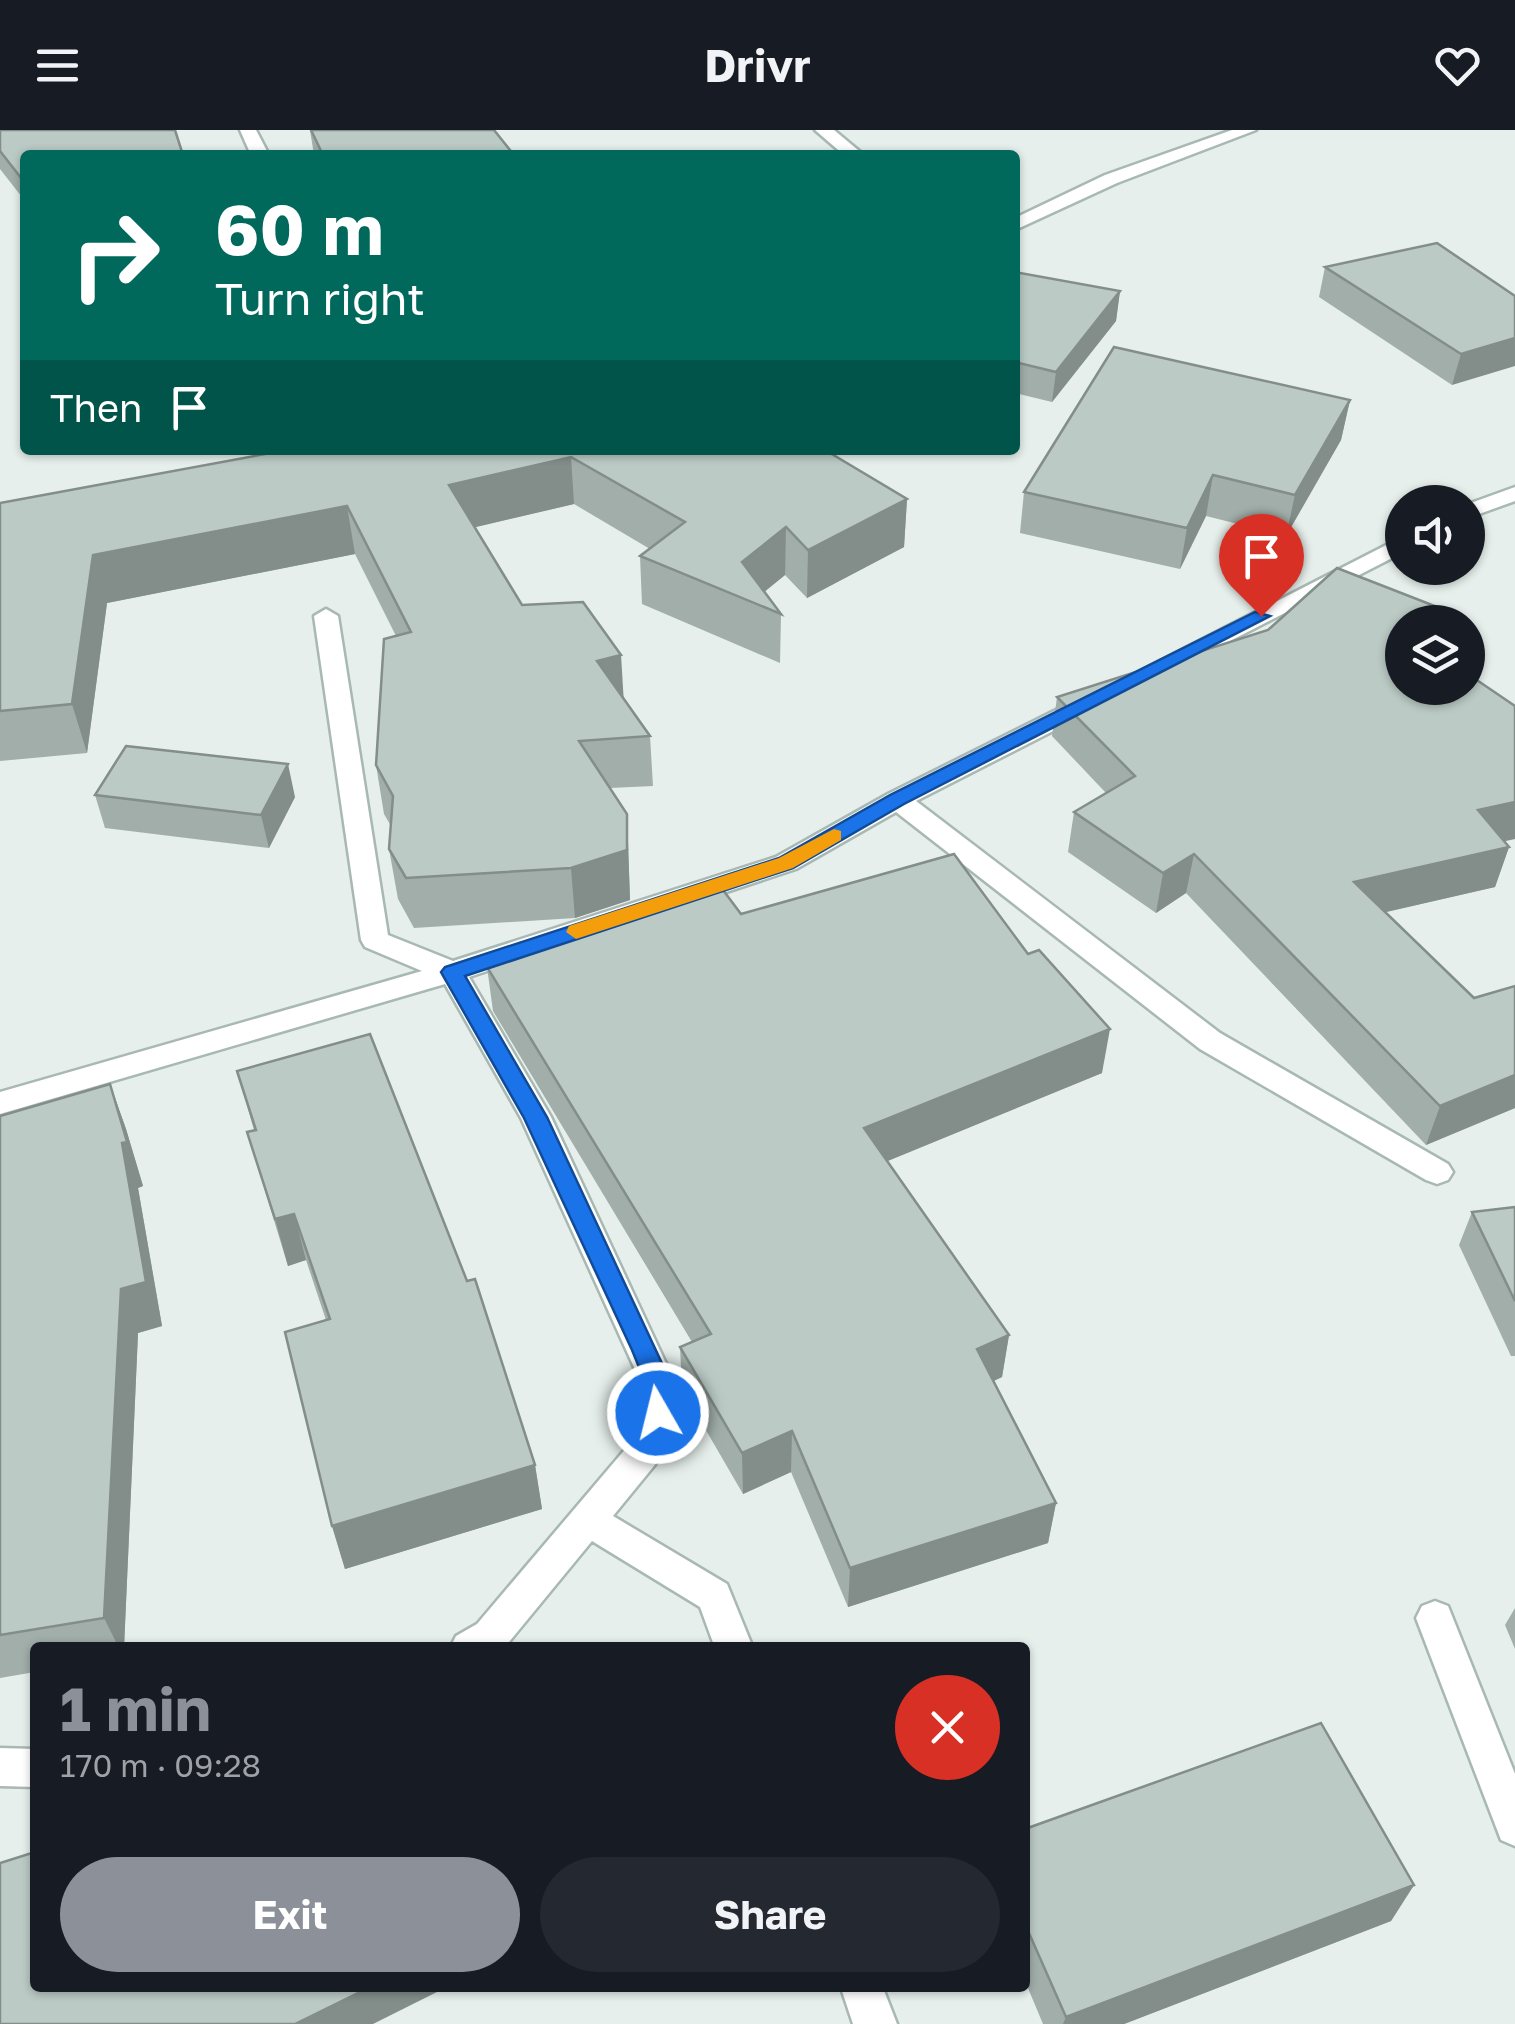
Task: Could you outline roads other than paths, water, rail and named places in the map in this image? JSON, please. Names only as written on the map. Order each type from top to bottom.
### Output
[{"type":"street","points":[[823,130],[849,150]]},
{"type":"street","points":[[1020,223],[1111,179],[1248,130]]},
{"type":"street","points":[[1485,505],[1515,494]]},
{"type":"street","points":[[0,1102],[452,972],[786,863],[897,800],[1385,553]]},
{"type":"street","points":[[326,616],[374,940],[452,972],[536,1117],[660,1387],[655,1439],[590,1521],[490,1636],[480,1642]]},
{"type":"street","points":[[897,800],[1210,1042],[1437,1172]]},
{"type":"street","points":[[590,1521],[714,1596],[732,1642]]},
{"type":"street","points":[[1436,1618],[1515,1826]]},
{"type":"street","points":[[0,1767],[30,1768]]},
{"type":"street","points":[[864,1992],[876,2024]]}]
